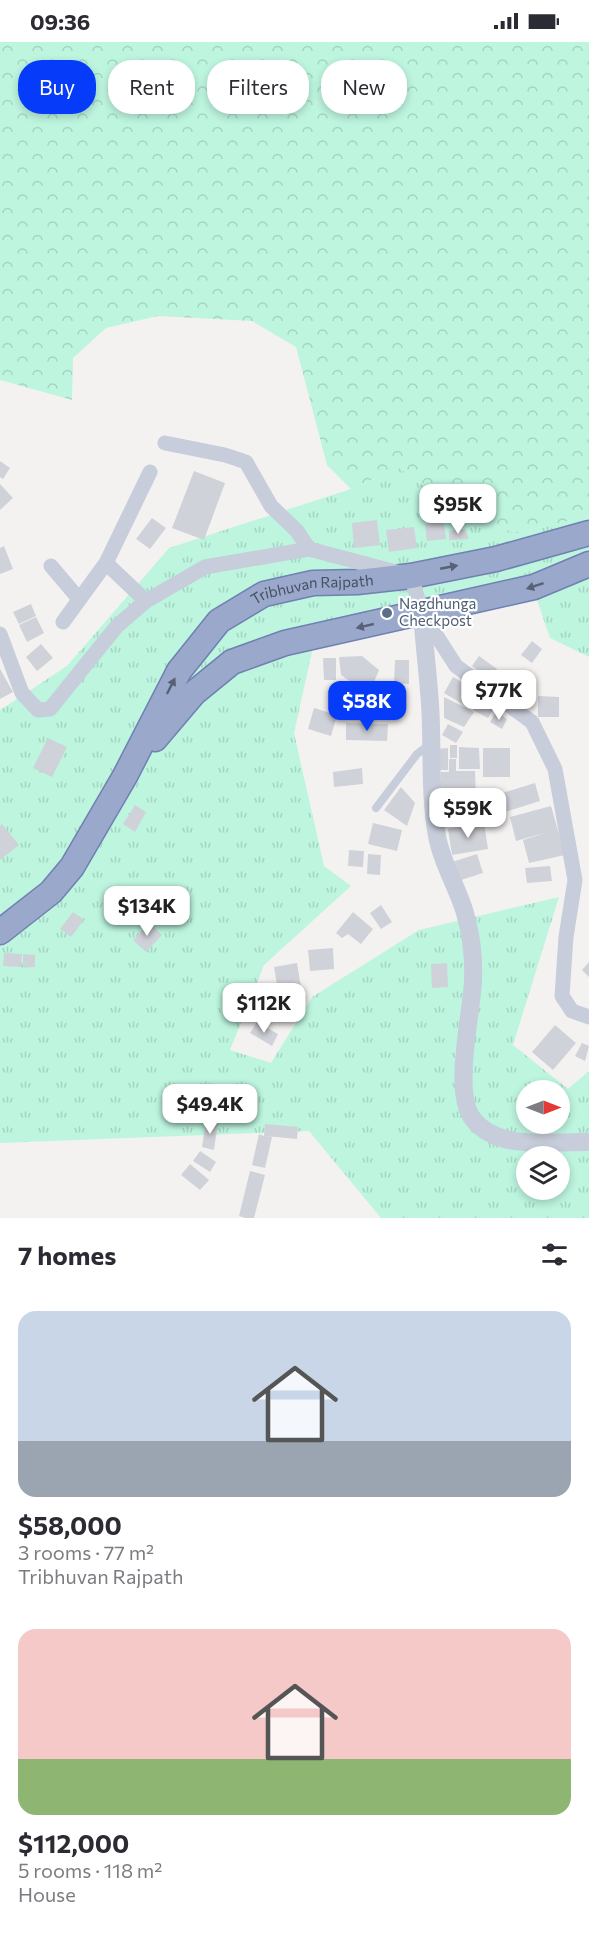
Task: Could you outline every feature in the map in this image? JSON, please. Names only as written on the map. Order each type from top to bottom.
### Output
[{"type":"highway","name":"Tribhuvan Rajpath","points":[[0,932],[29,912],[51,892],[72,867],[125,776],[179,671],[219,621],[264,594],[313,583],[357,582],[411,576],[496,559],[589,533]]},
{"type":"highway","name":"Tribhuvan Rajpath","points":[[125,776],[194,693],[232,662],[285,644],[534,587],[589,564]]},
{"type":"highway","name":"Tribhuvan Rajpath","points":[[0,920],[29,912]]},
{"type":"street","points":[[165,443],[225,455],[246,462],[271,506],[297,531],[309,549]]},
{"type":"street","points":[[63,622],[106,563],[150,472]]},
{"type":"street","points":[[0,634],[22,693],[38,710],[50,709],[117,626],[146,601],[206,567],[309,549],[411,576],[422,613],[430,704],[432,801],[437,836],[443,865],[464,911],[472,948],[473,979],[464,1089],[467,1110],[482,1128],[495,1136],[512,1141],[589,1142]]},
{"type":"street","points":[[106,563],[146,601]]},
{"type":"street","points":[[51,566],[80,599]]},
{"type":"street","points":[[422,613],[456,666],[532,722],[555,769],[575,880],[566,937],[561,996],[572,1011],[589,1017]]},
{"type":"lane","points":[[376,808],[417,754],[431,744]]},
{"type":"green space","points":[[0,42],[589,42],[589,516],[516,533],[466,517],[400,468],[351,489],[327,465],[296,347],[252,321],[158,316],[106,328],[73,358],[72,400],[0,380]]},
{"type":"green space","points":[[400,468],[466,517],[516,533],[589,516],[589,657],[550,638],[537,600],[422,613],[313,647],[294,733],[324,866],[351,886],[264,965],[230,1050],[271,1063],[312,997],[419,930],[559,897],[513,1045],[557,1080],[516,1080],[516,1134],[570,1134],[570,1087],[589,1071],[589,1218],[381,1218],[309,1131],[0,1143],[0,710],[67,666],[169,548],[351,489]]},
{"type":"building","points":[[0,461],[10,468],[3,479],[0,477]]},
{"type":"building","points":[[194,471],[225,483],[204,540],[172,528]]},
{"type":"building","points":[[0,484],[13,498],[0,510]]},
{"type":"building","points":[[152,518],[166,528],[150,549],[136,539]]},
{"type":"building","points":[[377,520],[380,545],[354,548],[352,523]]},
{"type":"building","points":[[444,522],[446,539],[427,541],[425,524]]},
{"type":"building","points":[[414,527],[417,548],[389,552],[386,530]]},
{"type":"building","points":[[465,529],[469,539],[449,540],[449,531]]},
{"type":"building","points":[[4,546],[13,569],[0,574],[0,548]]},
{"type":"building","points":[[31,604],[36,616],[19,624],[13,612]]},
{"type":"building","points":[[36,617],[44,633],[27,642],[19,625]]},
{"type":"building","points":[[532,641],[542,649],[532,663],[521,655]]},
{"type":"building","points":[[41,644],[53,658],[37,671],[26,657]]},
{"type":"building","points":[[362,656],[379,670],[372,687],[354,684],[341,675],[339,657]]},
{"type":"building","points":[[479,656],[497,669],[489,679],[472,666]]},
{"type":"building","points":[[323,658],[336,658],[336,680],[324,680]]},
{"type":"building","points":[[395,660],[409,660],[409,684],[394,683]]},
{"type":"building","points":[[0,669],[13,692],[0,699]]},
{"type":"building","points":[[510,670],[525,686],[516,695],[501,679]]},
{"type":"building","points":[[453,677],[476,690],[466,706],[444,693]]},
{"type":"building","points":[[345,687],[362,687],[362,708],[345,708]]},
{"type":"building","points":[[482,694],[497,702],[488,718],[473,710]]},
{"type":"building","points":[[538,696],[559,697],[559,717],[538,717]]},
{"type":"building","points":[[444,697],[474,712],[464,727],[444,718]]},
{"type":"building","points":[[314,708],[337,715],[331,736],[308,729]]},
{"type":"building","points":[[496,712],[507,719],[502,729],[490,722]]},
{"type":"building","points":[[346,723],[388,724],[387,741],[346,740]]},
{"type":"building","points":[[448,724],[463,732],[456,743],[442,735]]},
{"type":"building","points":[[48,738],[67,747],[52,777],[33,768]]},
{"type":"building","points":[[450,745],[457,745],[457,758],[450,758]]},
{"type":"building","points":[[459,747],[479,748],[480,769],[459,769]]},
{"type":"building","points":[[448,748],[448,770],[437,770],[436,749]]},
{"type":"building","points":[[483,748],[510,748],[510,777],[483,777]]},
{"type":"building","points":[[449,759],[456,759],[456,771],[475,771],[476,797],[441,797],[441,772],[449,772]]},
{"type":"building","points":[[362,768],[363,784],[334,787],[333,772]]},
{"type":"building","points":[[535,783],[540,801],[505,812],[499,794]]},
{"type":"building","points":[[401,787],[415,803],[407,826],[384,810]]},
{"type":"building","points":[[478,798],[479,815],[441,819],[442,800]]},
{"type":"building","points":[[135,805],[146,812],[135,832],[123,824]]},
{"type":"building","points":[[551,806],[565,855],[529,863],[523,840],[548,832],[516,841],[510,817]]},
{"type":"building","points":[[373,823],[402,830],[397,851],[368,844]]},
{"type":"building","points":[[484,823],[488,849],[452,855],[448,829]]},
{"type":"building","points":[[2,824],[19,845],[0,860],[0,826]]},
{"type":"building","points":[[349,850],[364,851],[363,867],[348,866]]},
{"type":"building","points":[[368,854],[381,855],[380,875],[367,874]]},
{"type":"building","points":[[477,854],[483,873],[458,881],[452,862]]},
{"type":"building","points":[[550,866],[552,881],[527,883],[525,868]]},
{"type":"building","points":[[381,905],[392,922],[381,929],[370,913]]},
{"type":"building","points":[[73,912],[84,920],[71,937],[60,929]]},
{"type":"building","points":[[353,912],[373,929],[361,944],[348,934],[342,938],[336,933]]},
{"type":"building","points":[[149,923],[162,935],[146,952],[133,940]]},
{"type":"building","points":[[333,948],[334,969],[310,971],[308,950]]},
{"type":"building","points":[[4,953],[22,954],[21,967],[3,966]]},
{"type":"building","points":[[23,954],[35,955],[35,967],[23,967]]},
{"type":"building","points":[[589,962],[589,977],[582,970]]},
{"type":"building","points":[[297,963],[302,993],[279,997],[274,967]]},
{"type":"building","points":[[447,963],[448,987],[432,988],[431,964]]},
{"type":"building","points":[[257,1022],[278,1034],[272,1046],[250,1033]]},
{"type":"building","points":[[555,1025],[576,1043],[553,1070],[532,1052]]},
{"type":"building","points":[[582,1043],[589,1046],[585,1061],[575,1056]]},
{"type":"building","points":[[206,1120],[218,1122],[214,1150],[202,1147]]},
{"type":"building","points":[[265,1124],[298,1127],[297,1139],[265,1136],[272,1137],[265,1168],[252,1165],[259,1134],[264,1136]]},
{"type":"building","points":[[200,1151],[216,1162],[210,1172],[193,1161]]},
{"type":"building","points":[[190,1164],[209,1180],[200,1190],[181,1175]]},
{"type":"building","points":[[250,1171],[265,1175],[254,1218],[246,1218],[239,1216]]},
{"type":"place","name":"Nagdhunga Checkpost","points":[[387,613]]}]
